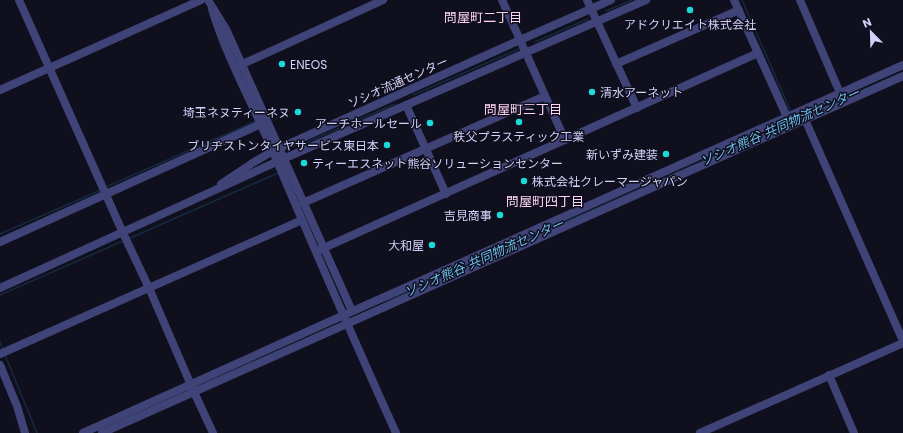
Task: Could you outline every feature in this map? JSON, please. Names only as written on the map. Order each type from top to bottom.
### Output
[{"type":"street","points":[[19,0],[213,433]]},
{"type":"street","points":[[0,90],[201,0]]},
{"type":"street","points":[[208,0],[212,9],[226,29],[237,66],[261,124],[276,150]]},
{"type":"street","points":[[237,66],[383,0]]},
{"type":"street","points":[[502,0],[565,140]]},
{"type":"street","points":[[587,0],[637,108]]},
{"type":"street","name":"ソシオ流通センター","points":[[201,198],[254,162],[276,150],[612,0]]},
{"type":"street","points":[[0,288],[125,238],[201,198],[280,160],[646,0]]},
{"type":"street","points":[[734,0],[787,117]]},
{"type":"street","points":[[800,0],[840,93]]},
{"type":"street","points":[[616,64],[739,10]]},
{"type":"street","points":[[320,250],[758,53]]},
{"type":"street","points":[[102,433],[348,313],[787,117],[803,116],[840,93],[903,65]]},
{"type":"street","points":[[237,66],[276,150],[302,220],[320,250]]},
{"type":"street","points":[[83,433],[347,324],[803,116],[903,76]]},
{"type":"street","points":[[303,203],[545,96]]},
{"type":"street","points":[[406,105],[446,194]]},
{"type":"street","points":[[700,433],[903,342],[803,116]]},
{"type":"street","points":[[0,242],[104,190],[261,124]]},
{"type":"street","points":[[280,160],[303,203],[320,250],[348,313],[347,324],[396,433]]},
{"type":"street","points":[[0,354],[302,220]]},
{"type":"street","points":[[0,365],[2,375],[17,406],[25,433]]},
{"type":"street","points":[[830,375],[854,433]]},
{"type":"waterway","points":[[606,11],[632,0]]},
{"type":"waterway","points":[[742,0],[791,112]]},
{"type":"waterway","points":[[535,42],[588,19]]},
{"type":"waterway","points":[[413,95],[519,49]]},
{"type":"waterway","points":[[298,146],[395,104]]},
{"type":"waterway","points":[[106,187],[256,121]]},
{"type":"waterway","name":"ソシオ熊谷 共同物流センター","points":[[386,301],[694,165]]},
{"type":"waterway","points":[[128,239],[278,173]]},
{"type":"waterway","points":[[0,234],[101,190]]},
{"type":"waterway","points":[[0,295],[123,241]]},
{"type":"waterway","points":[[0,342],[3,350]]},
{"type":"waterway","points":[[5,355],[37,433]]},
{"type":"place","name":"アドクリエイト株式会社","points":[[690,10]]},
{"type":"place","name":"ENEOS","points":[[282,64]]},
{"type":"place","name":"清水アーネット","points":[[592,92]]},
{"type":"place","name":"埼玉ネヌティーネヌ","points":[[298,112]]},
{"type":"place","name":"秩父プラスティック工業","points":[[519,122]]},
{"type":"place","name":"アーチホールセール","points":[[430,123]]},
{"type":"place","name":"ブリヂストンタイヤサービス東日本","points":[[387,145]]},
{"type":"place","name":"新いずみ建装","points":[[666,154]]},
{"type":"place","name":"ティーエスネット熊谷ソリューションセンター","points":[[304,163]]},
{"type":"place","name":"株式会社クレーマージャパン","points":[[524,181]]},
{"type":"place","name":"吉見商事","points":[[500,215]]},
{"type":"place","name":"大和屋","points":[[432,245]]},
{"type":"district","name":"問屋町二丁目","points":[[483,17]]},
{"type":"district","name":"問屋町三丁目","points":[[523,109]]},
{"type":"district","name":"問屋町四丁目","points":[[545,201]]}]
